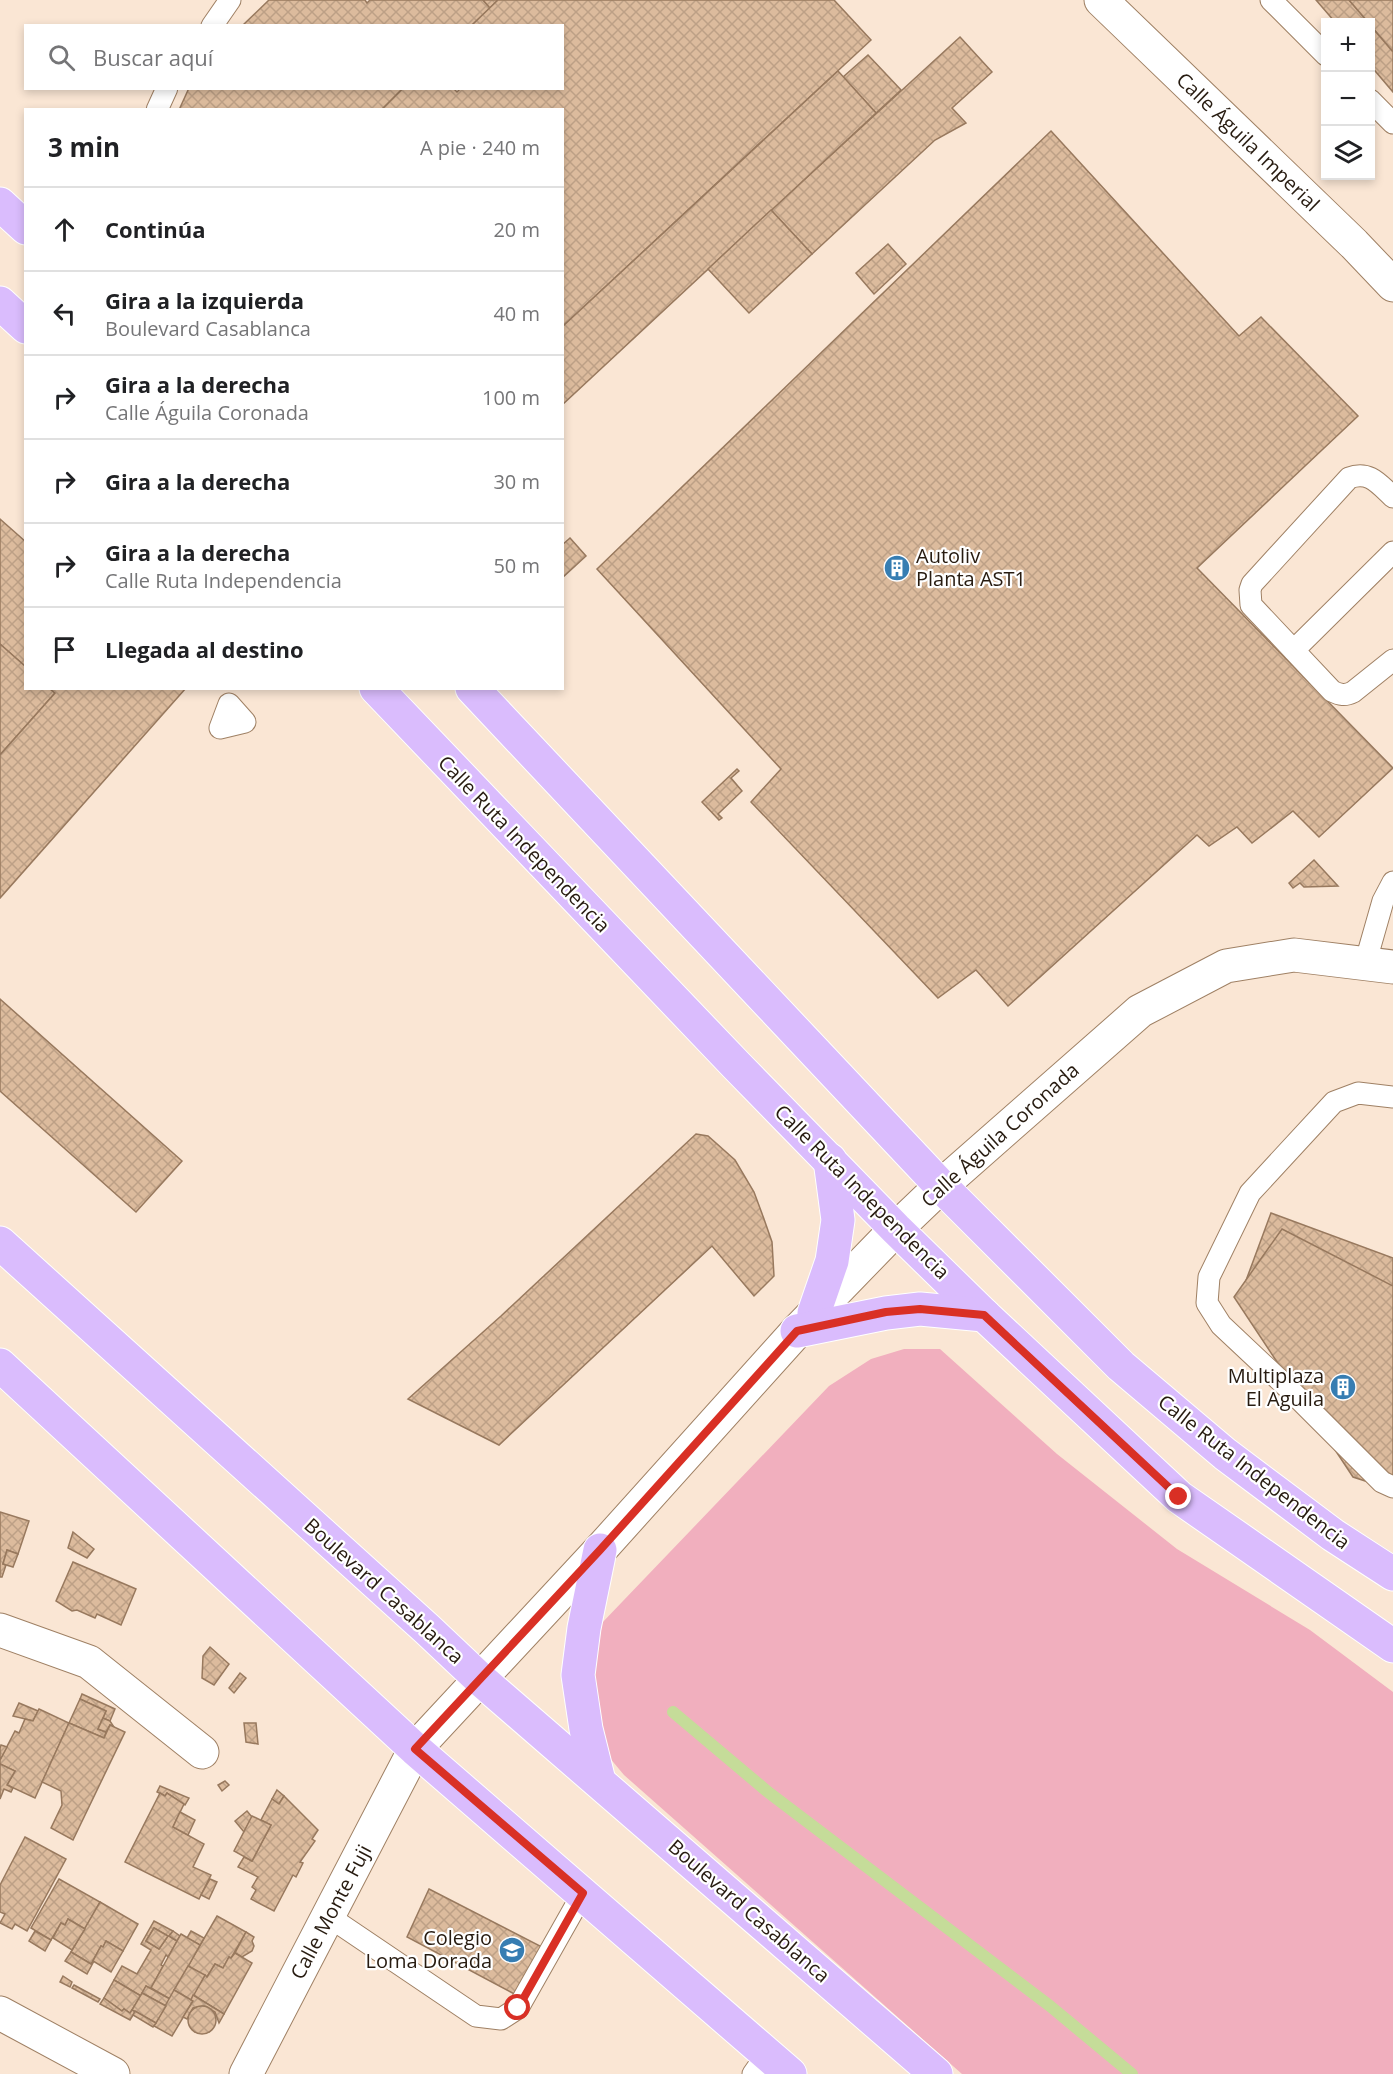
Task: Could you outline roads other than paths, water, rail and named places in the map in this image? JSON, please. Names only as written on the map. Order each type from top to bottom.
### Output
[{"type":"main road","points":[[0,204],[24,226]]},
{"type":"main road","points":[[0,303],[24,325]]},
{"type":"main road","name":"Calle Ruta Independencia","points":[[378,690],[896,1229],[984,1315],[1179,1497],[1393,1646]]},
{"type":"main road","name":"Calle Ruta Independencia","points":[[474,690],[941,1186],[1121,1366],[1225,1454],[1333,1535],[1393,1574]]},
{"type":"main road","points":[[806,1322],[832,1261],[838,1220],[830,1160]]},
{"type":"main road","name":"Boulevard Casablanca","points":[[0,1243],[480,1679],[936,2074]]},
{"type":"main road","points":[[806,1322],[920,1309],[984,1315]]},
{"type":"main road","points":[[0,1365],[415,1749],[583,1893],[770,2067]]},
{"type":"main road","points":[[599,1781],[586,1729],[578,1675],[584,1628],[600,1550]]},
{"type":"street","name":"Calle Águila Imperial","points":[[1101,0],[1346,236],[1393,285]]},
{"type":"street","name":"Calle Águila Coronada","points":[[415,1749],[600,1550],[806,1322],[896,1229],[941,1186],[1140,1011],[1226,966],[1294,955],[1379,965]]},
{"type":"street","points":[[0,1630],[89,1662],[202,1752]]},
{"type":"street","name":"Calle Monte Fuji","points":[[246,2074],[415,1749]]},
{"type":"street","points":[[0,2013],[113,2074]]},
{"type":"lane","points":[[213,24],[230,0]]},
{"type":"lane","points":[[1271,0],[1321,50]]},
{"type":"lane","points":[[158,108],[166,90]]},
{"type":"lane","points":[[1375,104],[1393,123]]},
{"type":"lane","points":[[1393,497],[1372,477],[1364,475],[1349,478],[1252,584],[1250,590],[1251,605],[1332,691],[1346,695],[1393,660]]},
{"type":"lane","points":[[1294,650],[1393,552]]},
{"type":"lane","points":[[229,704],[245,722]]},
{"type":"lane","points":[[1379,965],[1383,901],[1393,882]]},
{"type":"lane","points":[[1393,1097],[1358,1092],[1334,1102],[1250,1192],[1209,1277],[1207,1304],[1221,1325],[1382,1482],[1393,1487]]},
{"type":"lane","points":[[328,1916],[476,2016],[501,2019],[518,2008],[583,1893]]},
{"type":"waterway","points":[[673,1712],[768,1792],[1050,2006],[1132,2074]]},
{"type":"place","name":"Autoliv Planta AST1","points":[[897,568]]},
{"type":"place","name":"Multiplaza El Aguila","points":[[1343,1387]]},
{"type":"place","name":"Colegio Loma Dorada","points":[[512,1950]]}]
